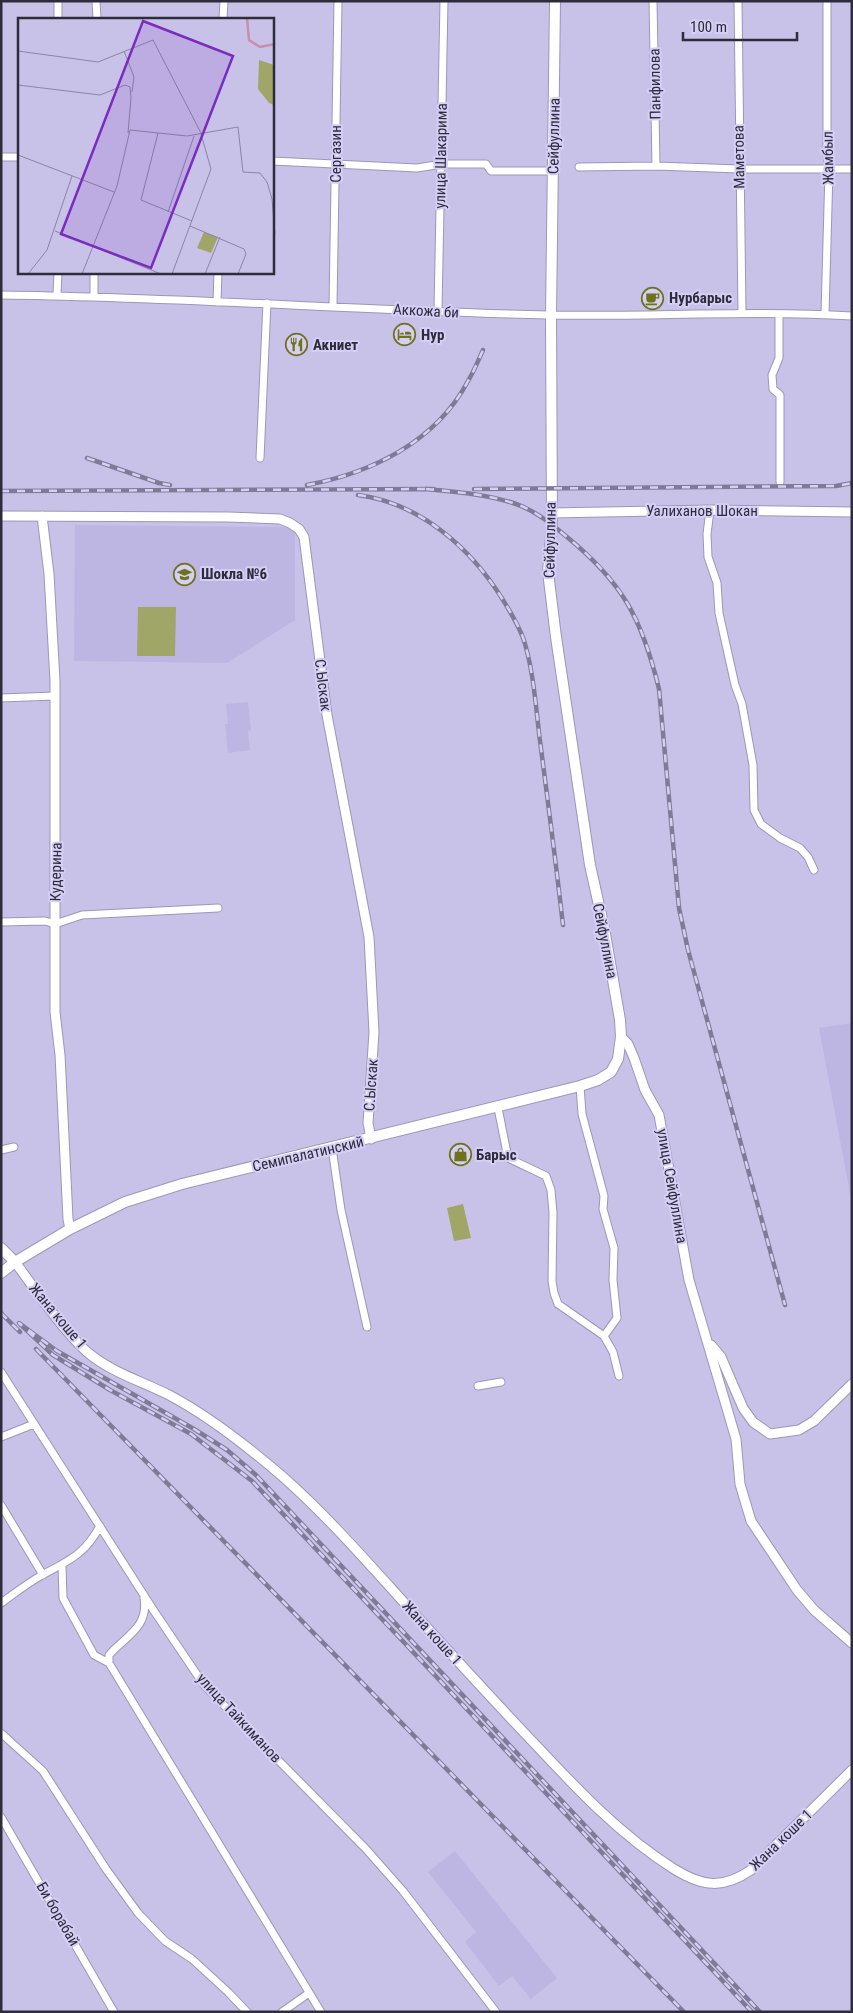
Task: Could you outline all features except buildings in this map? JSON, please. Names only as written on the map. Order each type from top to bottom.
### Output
[{"type":"main road","name":"Сейфуллина","points":[[555,1],[551,315],[552,513],[548,572],[590,866],[604,928],[620,1020],[618,1059],[611,1072]]},
{"type":"main road","name":"Семипалатинский","points":[[1,1273],[15,1262],[70,1229],[126,1202],[182,1184],[498,1108],[580,1086],[598,1080],[611,1072]]},
{"type":"main road","points":[[1,1248],[15,1262]]},
{"type":"street","points":[[58,1],[58,18]]},
{"type":"street","points":[[96,1],[97,18]]},
{"type":"street","points":[[223,18],[224,1]]},
{"type":"street","name":"Сергазин","points":[[333,306],[338,1]]},
{"type":"street","name":"улица Шакарима","points":[[438,312],[444,1]]},
{"type":"street","name":"Панфилова","points":[[653,1],[656,166]]},
{"type":"street","name":"Маметова","points":[[738,1],[742,313]]},
{"type":"street","name":"Жамбыл","points":[[825,314],[829,170],[826,155],[828,1]]},
{"type":"street","points":[[1,157],[18,156]]},
{"type":"street","points":[[274,161],[417,168],[442,164],[486,164],[491,171],[554,171]]},
{"type":"street","points":[[579,167],[656,166],[739,169],[852,169]]},
{"type":"street","points":[[57,296],[58,274]]},
{"type":"street","points":[[94,274],[94,296]]},
{"type":"street","points":[[217,302],[218,274]]},
{"type":"street","name":"Аккожа би","points":[[1,295],[94,296],[438,312],[551,315],[742,313],[852,316]]},
{"type":"street","points":[[260,458],[267,303]]},
{"type":"street","points":[[778,314],[778,358],[772,375],[773,389],[780,395],[780,482]]},
{"type":"street","points":[[710,510],[707,534],[708,558],[717,583],[719,613],[735,685],[742,704],[753,765],[754,810],[761,824],[780,838],[800,848],[808,857],[814,870]]},
{"type":"street","name":"Уалиханов Шокан","points":[[552,513],[710,510],[852,512]]},
{"type":"street","name":"С.Ыскак","points":[[1,516],[280,519],[300,529],[304,537],[326,715],[370,937],[374,1032],[368,1123],[371,1139]]},
{"type":"street","name":"Кудерина","points":[[42,516],[49,574],[55,696],[56,1012],[70,1229]]},
{"type":"street","points":[[1,698],[55,696]]},
{"type":"street","points":[[1,922],[45,921],[55,924],[82,915],[218,908]]},
{"type":"street","name":"улица Сейфуллина","points":[[620,1037],[628,1044],[646,1090],[659,1115],[690,1280],[736,1439],[740,1484],[751,1521],[797,1590],[814,1610],[852,1642]]},
{"type":"street","points":[[580,1086],[582,1114],[604,1196],[603,1209],[614,1248],[613,1280],[618,1318],[604,1336]]},
{"type":"street","points":[[498,1108],[508,1158],[546,1176],[551,1190],[553,1212],[552,1281],[558,1304],[604,1336],[613,1352],[619,1376]]},
{"type":"street","points":[[1,1150],[14,1147]]},
{"type":"street","points":[[332,1148],[341,1210],[367,1326]]},
{"type":"street","name":"Жана коше 1","points":[[15,1262],[52,1312],[85,1350],[104,1365],[169,1395],[220,1428],[282,1476],[349,1542],[474,1680],[590,1802],[637,1843],[675,1869],[691,1878],[710,1884],[725,1884],[737,1880],[752,1870],[852,1770]]},
{"type":"street","name":"улица Сейфуллина","points":[[708,1341],[721,1357],[743,1408],[753,1422],[770,1434],[799,1430],[814,1421],[852,1384]]},
{"type":"street","name":"улица Тайкиманов","points":[[1,1372],[154,1611],[204,1685],[366,1849],[397,1884],[469,1974],[496,2012]]},
{"type":"street","points":[[478,1386],[501,1382]]},
{"type":"street","points":[[1,1437],[34,1424]]},
{"type":"street","points":[[1,1505],[43,1575]]},
{"type":"street","points":[[1,1603],[43,1575],[62,1566],[91,1542],[100,1526]]},
{"type":"street","points":[[62,1566],[63,1598],[94,1655],[109,1663],[321,2012]]},
{"type":"street","points":[[109,1663],[109,1655],[141,1625],[146,1609],[144,1593]]},
{"type":"street","points":[[1,1733],[43,1771],[106,1869],[138,1913],[164,1941],[192,1959],[247,2012]]},
{"type":"street","name":"Би борабай","points":[[1,1816],[114,2012]]},
{"type":"street","points":[[282,2012],[309,1993]]},
{"type":"shaded area","name":"Шокла №6","points":[[75,525],[295,527],[295,620],[227,663],[74,661]]},
{"type":"shaded area","points":[[248,702],[251,730],[248,731],[250,750],[228,753],[225,724],[228,724],[226,704]]},
{"type":"shaded area","points":[[852,1023],[852,1204],[819,1028]]},
{"type":"shaded area","points":[[455,1851],[557,1978],[531,1999],[512,1976],[499,1986],[465,1942],[476,1932],[428,1872]]},
{"type":"green space","points":[[138,607],[176,607],[175,656],[137,656]]},
{"type":"green space","points":[[463,1204],[471,1238],[454,1241],[447,1208]]},
{"type":"railway","points":[[307,485],[331,480],[378,463],[420,438],[455,402],[483,350]]},
{"type":"railway","points":[[87,458],[159,483],[170,485]]},
{"type":"railway","points":[[474,489],[836,486],[852,483]]},
{"type":"railway","points":[[426,489],[494,498],[516,504],[537,514],[567,537],[603,570],[628,604],[637,622],[659,689],[679,908],[688,950],[785,1305]]},
{"type":"railway","points":[[1,491],[434,489]]},
{"type":"railway","points":[[358,495],[402,507],[442,531],[476,563],[506,605],[518,627],[525,644],[533,680],[563,925]]},
{"type":"railway","points":[[1,1313],[20,1332]]},
{"type":"railway","points":[[752,2012],[252,1481],[191,1434],[110,1390],[53,1355],[19,1323],[57,1351],[194,1429],[227,1450],[256,1475],[760,2012]]},
{"type":"railway","points":[[36,1349],[684,2012]]},
{"type":"place","name":"Нурбарыс","points":[[653,298]]},
{"type":"place","name":"Нур","points":[[405,335]]},
{"type":"place","name":"Акниет","points":[[297,345]]},
{"type":"place","name":"Шокла №6","points":[[185,574]]},
{"type":"place","name":"Барыс","points":[[460,1155]]}]
